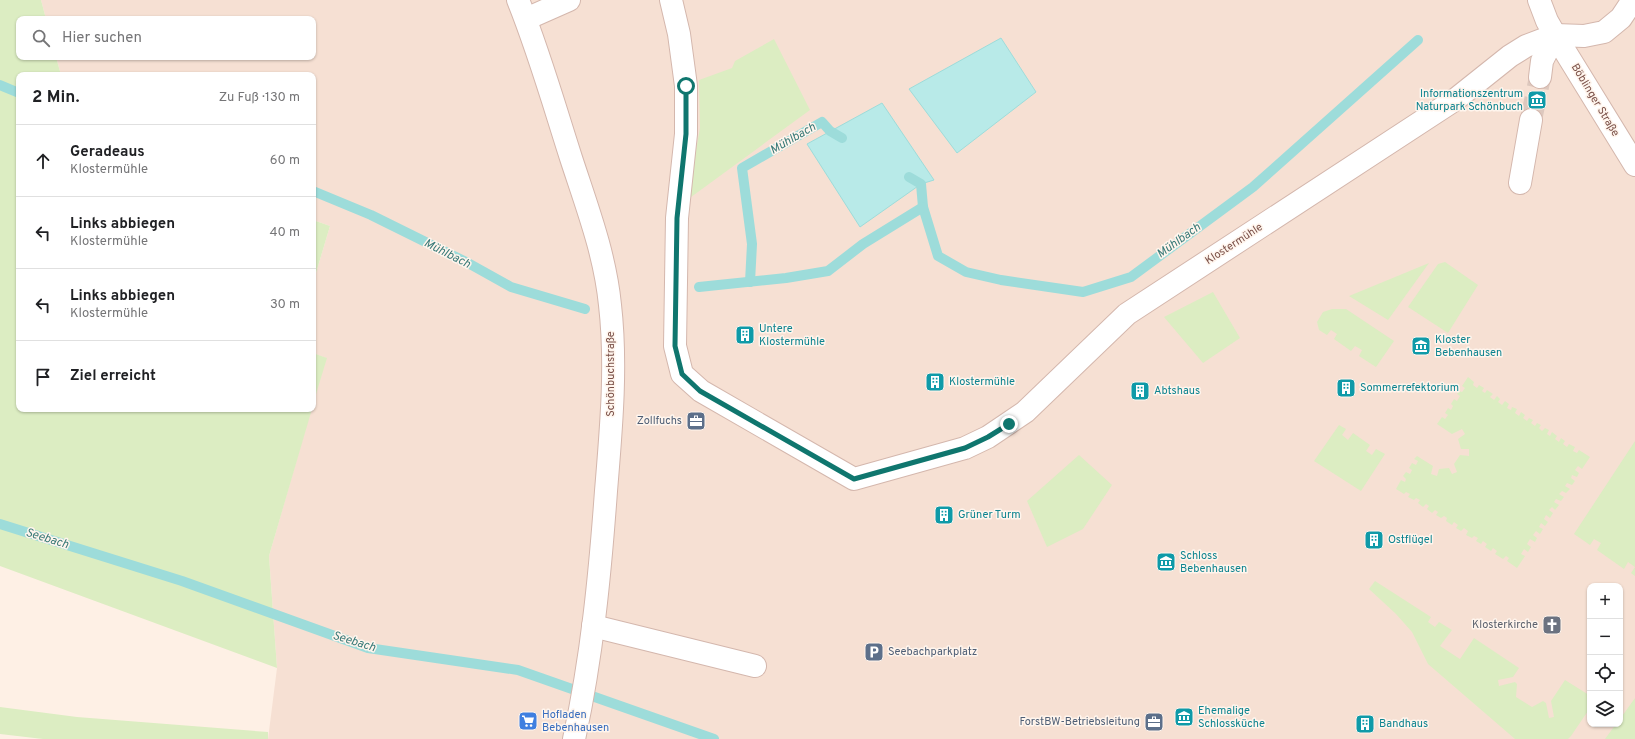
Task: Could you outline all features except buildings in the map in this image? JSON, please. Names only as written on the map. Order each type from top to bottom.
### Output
[{"type":"street","name":"Schönbuchstraße","points":[[569,0],[522,10],[592,224],[604,265],[610,305],[612,403],[602,545],[588,664],[576,729]]},
{"type":"street","name":"Klostermühle","points":[[671,0],[679,34],[686,86],[686,134],[677,218],[675,346],[682,374],[700,391],[854,479],[965,448],[999,430],[1030,407],[1127,314],[1456,99],[1510,56],[1526,46],[1555,35]]},
{"type":"street","points":[[1539,0],[1547,22],[1555,35]]},
{"type":"street","points":[[1555,35],[1584,36],[1604,32],[1621,18],[1633,0]]},
{"type":"street","points":[[1540,77],[1542,61],[1555,35]]},
{"type":"street","name":"Böblinger Straße","points":[[1555,35],[1635,165]]},
{"type":"street","points":[[1520,183],[1531,120]]},
{"type":"street","points":[[593,626],[755,666]]},
{"type":"shaded area","points":[[41,0],[1635,0],[1635,739],[268,739],[277,668],[269,556],[310,412],[316,412],[316,393],[326,358],[316,354],[316,273],[330,226],[316,221],[316,72],[60,72],[57,60],[316,60],[316,16],[45,16]]},
{"type":"green space","points":[[0,0],[41,0],[45,16],[16,16],[16,60],[57,60],[60,72],[16,72],[16,412],[311,412],[269,556],[277,668],[0,566]]},
{"type":"green space","points":[[774,39],[810,110],[687,200],[700,128],[699,80],[732,68],[735,61]]},
{"type":"green space","points":[[316,221],[330,226],[316,273]]},
{"type":"green space","points":[[1445,262],[1478,285],[1448,333],[1408,307],[1438,264]]},
{"type":"green space","points":[[1429,263],[1388,320],[1349,296]]},
{"type":"green space","points":[[1213,292],[1240,338],[1203,363],[1164,317]]},
{"type":"green space","points":[[1332,309],[1346,309],[1394,341],[1376,367],[1359,356],[1362,350],[1355,346],[1351,351],[1334,339],[1337,334],[1331,330],[1327,335],[1319,330],[1317,322],[1323,312]]},
{"type":"green space","points":[[316,354],[327,358],[316,394]]},
{"type":"green space","points":[[1468,377],[1474,382],[1473,385],[1477,388],[1479,385],[1484,388],[1482,391],[1485,393],[1487,390],[1493,394],[1490,397],[1494,400],[1497,396],[1500,399],[1498,402],[1502,405],[1505,401],[1509,404],[1507,408],[1511,410],[1512,407],[1517,409],[1515,413],[1519,416],[1521,412],[1525,415],[1523,418],[1527,421],[1529,418],[1533,420],[1531,423],[1535,426],[1537,423],[1541,425],[1539,428],[1542,431],[1545,428],[1549,430],[1547,434],[1550,436],[1552,432],[1557,436],[1555,439],[1559,442],[1561,438],[1565,441],[1563,444],[1567,447],[1569,444],[1575,447],[1573,451],[1577,453],[1579,450],[1590,457],[1582,469],[1578,466],[1575,470],[1579,473],[1577,477],[1572,475],[1571,478],[1575,481],[1572,485],[1567,483],[1565,486],[1570,489],[1566,493],[1562,491],[1559,494],[1564,497],[1561,501],[1556,499],[1554,502],[1559,505],[1555,510],[1552,507],[1549,510],[1553,513],[1550,518],[1546,515],[1544,519],[1548,522],[1545,526],[1541,523],[1539,527],[1543,529],[1540,534],[1536,531],[1533,535],[1537,538],[1535,542],[1530,539],[1527,544],[1531,547],[1528,552],[1524,549],[1521,554],[1525,556],[1517,568],[1507,561],[1509,558],[1506,556],[1503,559],[1495,554],[1497,551],[1493,548],[1491,551],[1485,547],[1487,544],[1483,541],[1481,544],[1476,541],[1478,538],[1474,536],[1472,538],[1466,535],[1468,531],[1464,528],[1461,531],[1456,528],[1458,525],[1454,522],[1452,525],[1446,521],[1447,518],[1444,516],[1441,518],[1436,515],[1438,512],[1435,510],[1432,513],[1427,509],[1429,506],[1426,504],[1423,507],[1418,503],[1420,500],[1416,498],[1414,500],[1408,497],[1410,494],[1406,492],[1404,494],[1396,489],[1401,480],[1405,482],[1406,479],[1403,476],[1406,472],[1410,474],[1412,470],[1409,468],[1412,463],[1416,465],[1418,461],[1414,459],[1417,456],[1433,466],[1431,474],[1437,476],[1439,469],[1449,468],[1452,474],[1457,472],[1454,464],[1460,455],[1469,456],[1469,449],[1461,449],[1458,439],[1465,434],[1462,429],[1452,434],[1437,424],[1442,417],[1445,419],[1448,415],[1445,413],[1448,408],[1451,410],[1453,406],[1451,404],[1454,399],[1457,401],[1460,396],[1457,394],[1459,391],[1462,392],[1465,388],[1462,386]]},
{"type":"green space","points":[[1339,425],[1346,429],[1342,435],[1348,440],[1353,433],[1370,445],[1366,451],[1372,455],[1376,449],[1385,454],[1361,491],[1314,461]]},
{"type":"green space","points":[[1635,441],[1635,567],[1628,562],[1624,569],[1597,550],[1601,543],[1594,539],[1590,545],[1574,534]]},
{"type":"green space","points":[[1079,455],[1112,485],[1083,529],[1047,547],[1027,501]]},
{"type":"green space","points":[[1635,567],[1635,576],[1631,573]]},
{"type":"green space","points":[[1375,581],[1431,617],[1428,622],[1435,627],[1439,622],[1452,630],[1440,646],[1460,659],[1474,638],[1519,668],[1513,677],[1498,680],[1499,686],[1515,682],[1517,684],[1516,697],[1532,707],[1543,701],[1546,703],[1549,718],[1554,717],[1551,701],[1565,680],[1587,694],[1587,712],[1568,739],[1515,739],[1428,664],[1412,632],[1396,614],[1369,589]]},
{"type":"green space","points":[[1635,698],[1635,739],[1605,739],[1614,727],[1623,727],[1623,715]]},
{"type":"green space","points":[[0,707],[77,717],[268,732],[268,739],[43,739],[0,734]]},
{"type":"water","points":[[1001,38],[1036,92],[957,153],[909,89]]},
{"type":"water","points":[[882,103],[934,180],[921,184],[860,227],[807,144]]},
{"type":"waterway","name":"Mühlbach","points":[[909,177],[921,184],[923,207],[938,256],[966,272],[1001,280],[1083,292],[1131,277],[1253,187],[1418,40]]},
{"type":"waterway","name":"Mühlbach","points":[[0,85],[16,92]]},
{"type":"waterway","name":"Mühlbach","points":[[750,282],[752,244],[742,168],[822,122],[830,131],[842,138]]},
{"type":"waterway","name":"Mühlbach","points":[[316,192],[371,215],[468,263],[511,287],[585,309]]},
{"type":"waterway","name":"Mühlbach","points":[[699,287],[786,278],[828,271],[863,244],[923,207]]},
{"type":"waterway","name":"Seebach","points":[[0,524],[182,581],[368,648],[518,670],[714,739]]},
{"type":"tunnel","points":[[1531,120],[1540,77]]},
{"type":"place","name":"Informationszentrum Naturpark Schönbuch","points":[[1537,100]]},
{"type":"place","name":"Untere Klostermühle","points":[[745,335]]},
{"type":"place","name":"Kloster Bebenhausen","points":[[1421,346]]},
{"type":"place","name":"Klostermühle","points":[[935,382]]},
{"type":"place","name":"Sommerrefektorium","points":[[1346,388]]},
{"type":"place","name":"Abtshaus","points":[[1140,391]]},
{"type":"place","name":"Zollfuchs","points":[[696,421]]},
{"type":"place","name":"Grüner Turm","points":[[944,515]]},
{"type":"place","name":"Ostflügel","points":[[1374,540]]},
{"type":"place","name":"Schloss Bebenhausen","points":[[1166,562]]},
{"type":"place","name":"Klosterkirche","points":[[1552,625]]},
{"type":"place","name":"Seebachparkplatz","points":[[874,652]]},
{"type":"place","name":"Ehemalige Schlossküche","points":[[1184,717]]},
{"type":"place","name":"Hofladen Bebenhausen","points":[[528,721]]},
{"type":"place","name":"ForstBW-Betriebsleitung","points":[[1154,722]]},
{"type":"place","name":"Bandhaus","points":[[1365,724]]},
{"type":"route","points":[[686,86],[686,134],[677,218],[675,346],[682,374],[700,391],[854,479],[965,448],[988,437],[1009,424]]}]
